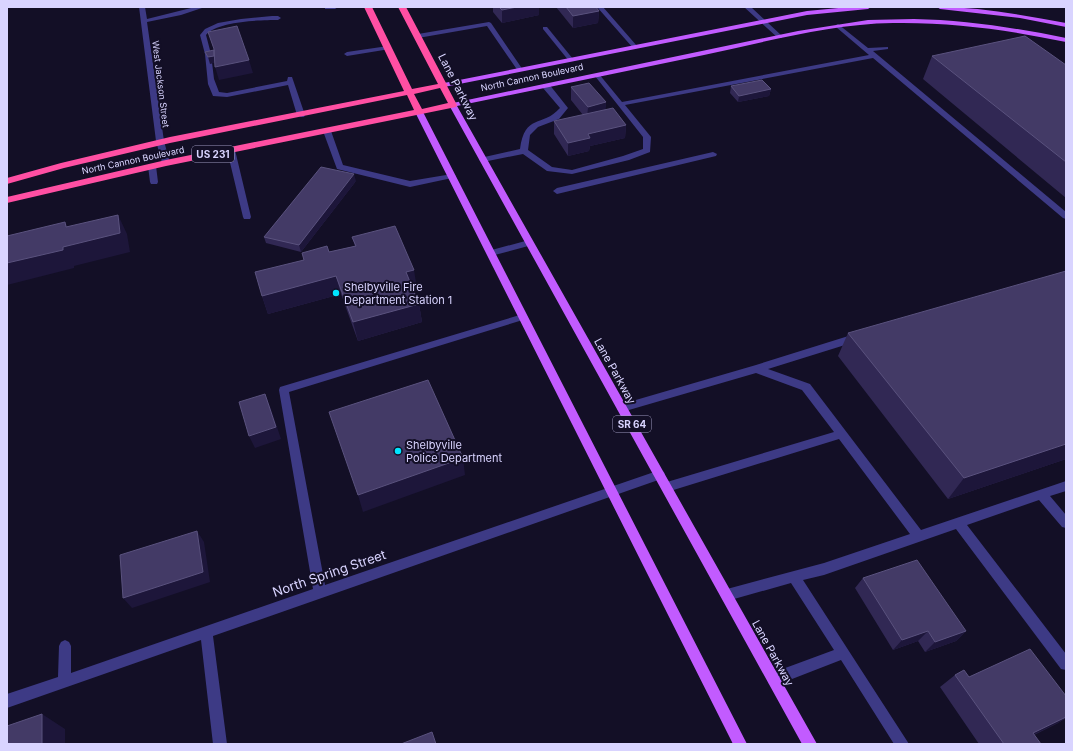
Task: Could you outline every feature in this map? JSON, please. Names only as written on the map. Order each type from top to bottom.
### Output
[{"type":"highway","points":[[368,7],[419,112]]},
{"type":"highway","name":"Lane Parkway","points":[[402,7],[453,105]]},
{"type":"highway","name":"North Cannon Boulevard","points":[[7,181],[59,165],[160,141],[301,115],[444,86]]},
{"type":"highway","name":"North Cannon Boulevard","points":[[7,200],[166,163],[453,105]]},
{"type":"main road","name":"North Cannon Boulevard","points":[[444,86],[807,12],[868,7]]},
{"type":"main road","points":[[940,7],[1020,16],[1066,25]]},
{"type":"main road","name":"North Cannon Boulevard","points":[[453,105],[780,37],[854,24],[893,21],[963,23],[1026,31],[1066,40]]},
{"type":"main road","name":"Lane Parkway","points":[[453,105],[810,744]]},
{"type":"main road","points":[[419,112],[740,744]]},
{"type":"street","name":"West Jackson Street","points":[[142,7],[160,141],[166,163]]},
{"type":"street","points":[[144,21],[179,14],[202,7]]},
{"type":"street","points":[[327,8],[335,7]]},
{"type":"street","points":[[600,7],[635,47]]},
{"type":"street","points":[[747,7],[780,37]]},
{"type":"street","points":[[278,18],[266,17],[215,26],[206,30],[203,35],[209,55],[210,79],[216,94],[227,95],[290,80],[301,115]]},
{"type":"street","points":[[418,36],[489,24],[520,70]]},
{"type":"street","points":[[838,26],[1066,216]]},
{"type":"street","points":[[545,28],[571,60]]},
{"type":"street","points":[[347,54],[388,48]]},
{"type":"street","points":[[867,50],[886,48]]},
{"type":"street","points":[[621,104],[874,56]]},
{"type":"street","points":[[483,160],[524,151],[550,168],[572,172],[626,158],[647,150],[647,137],[597,75]]},
{"type":"street","points":[[524,151],[526,135],[535,125],[556,117],[564,108],[546,86]]},
{"type":"street","points":[[327,131],[340,167],[410,184],[452,176]]},
{"type":"street","points":[[231,150],[247,217]]},
{"type":"street","points":[[557,191],[713,154]]},
{"type":"street","points":[[152,166],[154,182]]},
{"type":"street","points":[[490,252],[529,243]]},
{"type":"street","points":[[320,592],[284,390],[523,317]]},
{"type":"street","points":[[622,408],[756,369],[865,335]]},
{"type":"street","points":[[756,369],[806,387],[919,537]]},
{"type":"street","points":[[667,487],[842,434]]},
{"type":"street","name":"North Spring Street","points":[[7,701],[660,475]]},
{"type":"street","points":[[727,595],[824,569],[959,524],[1066,486]]},
{"type":"street","points":[[1042,495],[1066,523]]},
{"type":"street","points":[[959,524],[1066,664]]},
{"type":"street","points":[[794,577],[902,744]]},
{"type":"street","points":[[206,632],[220,744]]},
{"type":"street","points":[[64,681],[65,646]]},
{"type":"street","points":[[774,680],[844,653]]},
{"type":"building","points":[[499,7],[517,7],[502,10]]},
{"type":"building","points":[[566,7],[596,7],[599,11],[573,16]]},
{"type":"building","points":[[237,26],[249,60],[215,67],[214,49],[208,32]]},
{"type":"building","points":[[1025,36],[1066,65],[1066,162],[932,56]]},
{"type":"building","points":[[214,50],[214,56],[208,57],[205,52]]},
{"type":"building","points":[[762,80],[771,89],[739,96],[731,86]]},
{"type":"building","points":[[589,83],[606,102],[588,107],[571,87]]},
{"type":"building","points":[[613,108],[626,125],[588,134],[590,138],[568,143],[554,121]]},
{"type":"building","points":[[321,167],[354,174],[299,245],[264,237]]},
{"type":"building","points":[[118,215],[120,233],[63,247],[63,250],[7,263],[7,236],[65,222],[66,227]]},
{"type":"building","points":[[395,226],[414,270],[406,272],[419,304],[353,322],[336,276],[262,296],[255,272],[304,260],[302,253],[327,246],[329,252],[356,246],[352,237]]},
{"type":"building","points":[[1066,271],[1066,444],[964,478],[848,333]]},
{"type":"building","points":[[428,380],[463,458],[358,495],[329,412]]},
{"type":"building","points":[[265,394],[276,427],[249,436],[239,402]]},
{"type":"building","points":[[197,531],[203,572],[123,598],[120,555]]},
{"type":"building","points":[[917,560],[966,631],[935,642],[928,631],[902,640],[863,578]]},
{"type":"building","points":[[1030,649],[1066,696],[1066,717],[1033,733],[1041,744],[1004,744],[955,675],[964,670],[969,677]]},
{"type":"building","points":[[42,714],[42,744],[7,744],[7,726]]},
{"type":"building","points":[[432,732],[436,744],[401,744]]},
{"type":"place","name":"Shelbyville Fire Department Station 1","points":[[336,293]]},
{"type":"place","name":"Shelbyville Police Department","points":[[398,451]]}]
